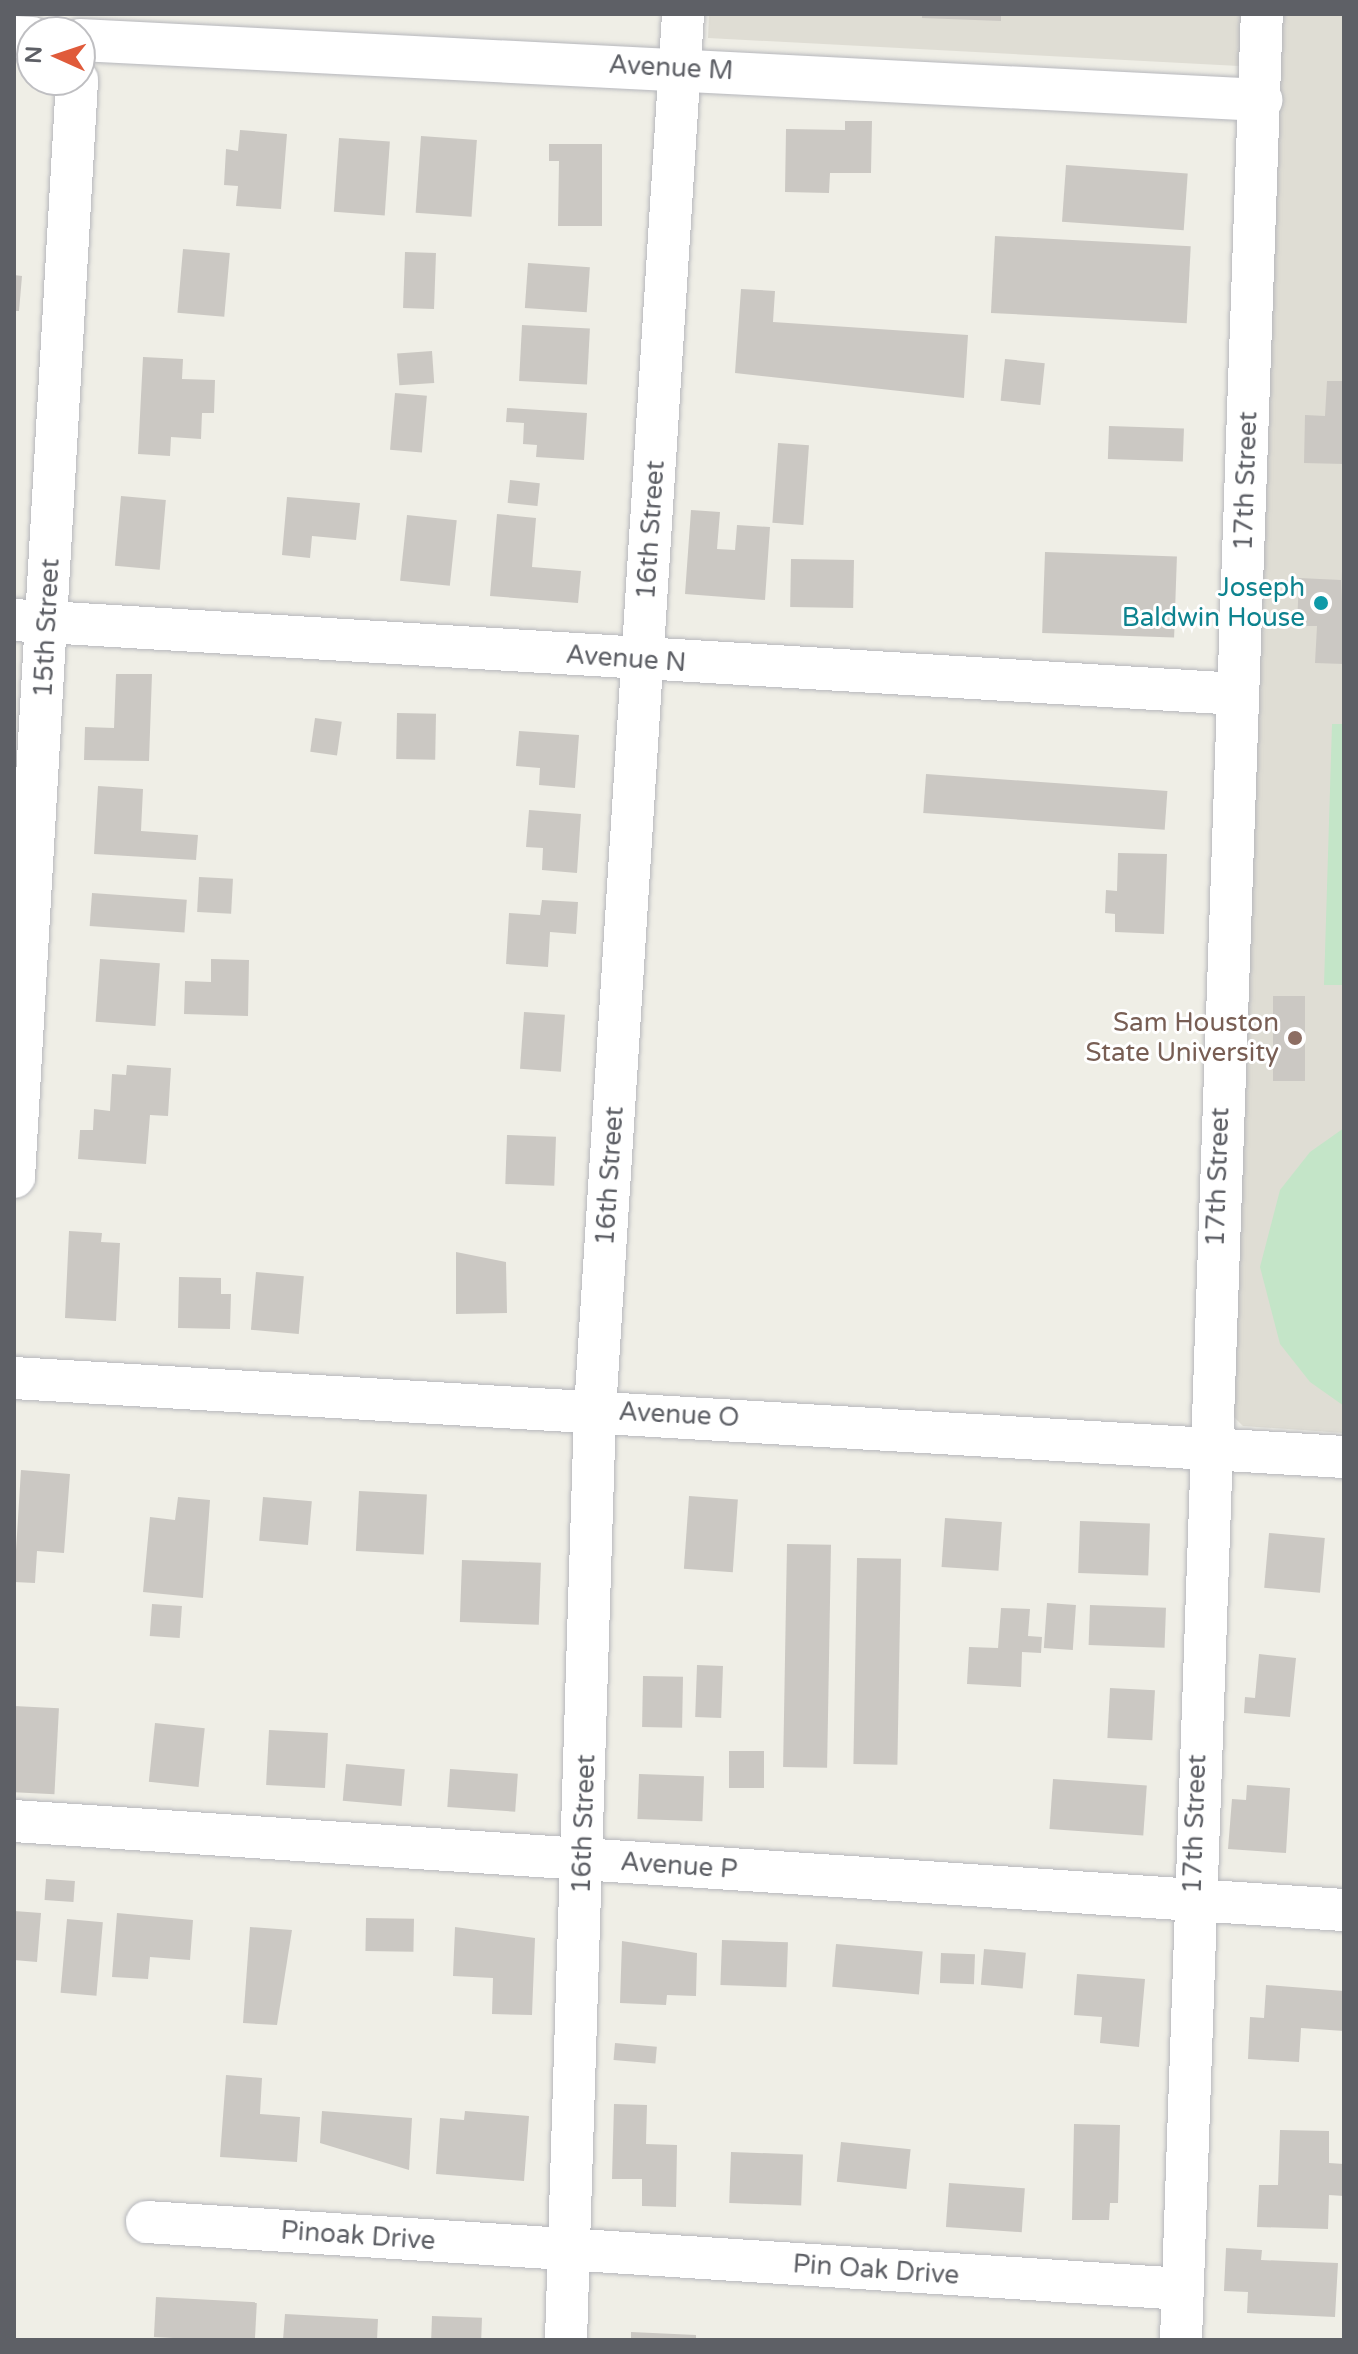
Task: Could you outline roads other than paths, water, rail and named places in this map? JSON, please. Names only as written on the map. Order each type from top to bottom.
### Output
[{"type":"street","name":"16th Street","points":[[566,2340],[595,1410],[683,14]]},
{"type":"street","name":"17th Street","points":[[1181,2340],[1207,1448],[1262,14]]},
{"type":"street","name":"Avenue M","points":[[96,41],[681,68],[1261,100]]},
{"type":"street","name":"15th Street","points":[[14,1177],[31,620],[76,96]]},
{"type":"street","name":"Avenue N","points":[[31,620],[643,660],[1237,694]]},
{"type":"street","name":"Avenue O","points":[[14,1378],[595,1410],[1344,1457]]},
{"type":"street","name":"Avenue P","points":[[14,1821],[1344,1910]]},
{"type":"street","name":"Pinoak Drive","points":[[147,2222],[569,2250]]},
{"type":"street","name":"Pin Oak Drive","points":[[569,2250],[1183,2289]]},
{"type":"place","name":"Joseph Baldwin House","points":[[1321,603]]},
{"type":"place","name":"Sam Houston State University","points":[[1295,1038]]}]
